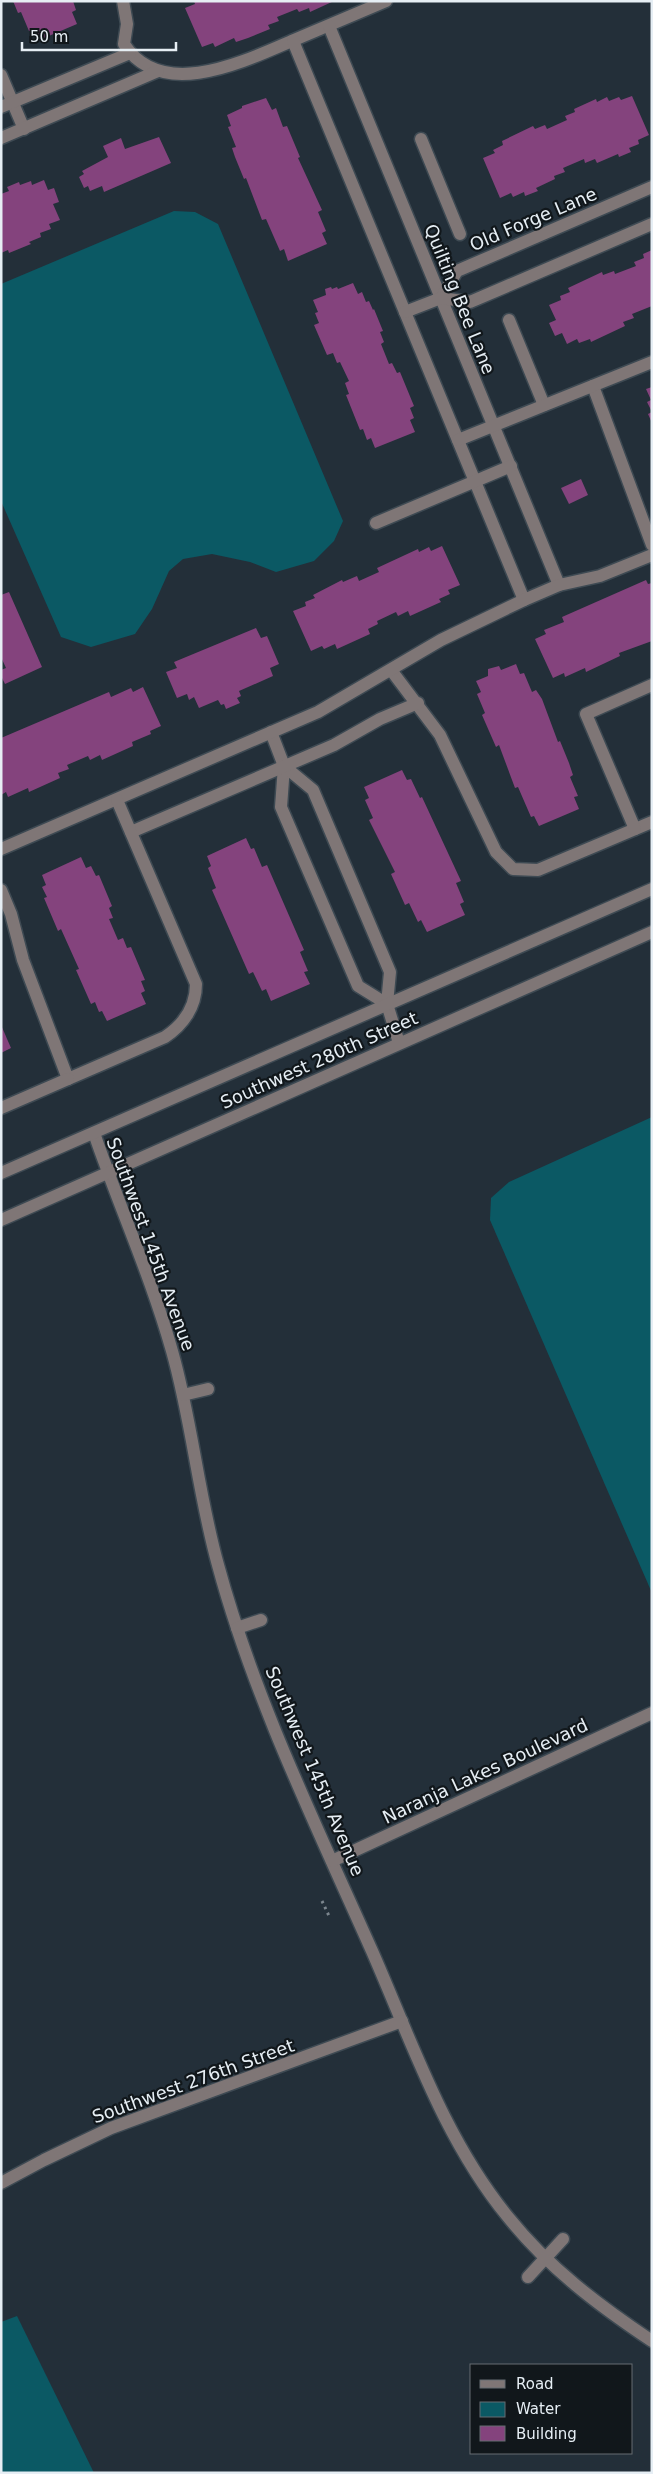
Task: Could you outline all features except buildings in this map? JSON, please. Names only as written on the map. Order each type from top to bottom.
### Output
[{"type":"street","points":[[123,1],[127,24],[124,44],[130,54],[158,71],[182,74],[221,70],[386,1]]},
{"type":"street","name":"Quilting Bee Lane","points":[[328,26],[560,585]]},
{"type":"street","points":[[293,40],[524,600]]},
{"type":"street","points":[[7,105],[130,54]]},
{"type":"street","points":[[1,138],[158,71]]},
{"type":"street","points":[[1,75],[7,105],[24,129]]},
{"type":"street","points":[[421,139],[460,234]]},
{"type":"street","name":"Old Forge Lane","points":[[441,298],[457,271],[652,187]]},
{"type":"street","points":[[406,312],[441,298],[470,302],[652,224]]},
{"type":"street","points":[[510,320],[544,405]]},
{"type":"street","points":[[458,440],[652,362]]},
{"type":"street","points":[[593,386],[652,545]]},
{"type":"street","points":[[376,523],[511,466]]},
{"type":"street","points":[[1,849],[318,712],[441,640],[524,600],[560,585],[600,576],[652,555]]},
{"type":"street","points":[[392,670],[440,735],[496,852],[513,869],[538,870],[652,822]]},
{"type":"street","points":[[635,829],[586,714],[652,685]]},
{"type":"street","points":[[131,832],[334,745],[380,719],[418,703]]},
{"type":"street","points":[[271,732],[284,766],[281,807],[358,986],[387,1004]]},
{"type":"street","points":[[284,766],[313,790],[390,972],[387,1004],[400,1043]]},
{"type":"street","points":[[1,1108],[164,1037],[178,1028],[196,997],[196,984],[117,800]]},
{"type":"street","name":"Southwest 280th Street","points":[[1,1173],[652,889]]},
{"type":"street","points":[[1,890],[11,914],[24,960],[68,1079]]},
{"type":"street","name":"Southwest 280th Street","points":[[1,1220],[652,932]]},
{"type":"street","name":"Southwest 145th Avenue","points":[[94,1133],[107,1173],[148,1274],[173,1352],[212,1544],[238,1628],[281,1741],[444,2116],[472,2168],[507,2216],[546,2260],[598,2304],[652,2342]]},
{"type":"street","points":[[183,1395],[208,1389]]},
{"type":"street","points":[[238,1628],[261,1620]]},
{"type":"street","name":"Naranja Lakes Boulevard","points":[[332,1861],[652,1713]]},
{"type":"street","name":"Southwest 276th Street","points":[[1,2183],[111,2128],[402,2021]]},
{"type":"street","points":[[528,2277],[546,2260],[563,2239]]},
{"type":"path","points":[[322,1900],[330,1918]]},
{"type":"water","points":[[174,211],[195,212],[218,224],[343,521],[334,541],[314,561],[276,572],[250,562],[212,554],[183,559],[169,571],[152,609],[135,634],[91,647],[61,637],[1,501],[1,284]]},
{"type":"water","points":[[652,1117],[652,1593],[490,1220],[491,1198],[509,1182]]},
{"type":"water","points":[[17,2316],[94,2473],[1,2473],[1,2322]]}]
